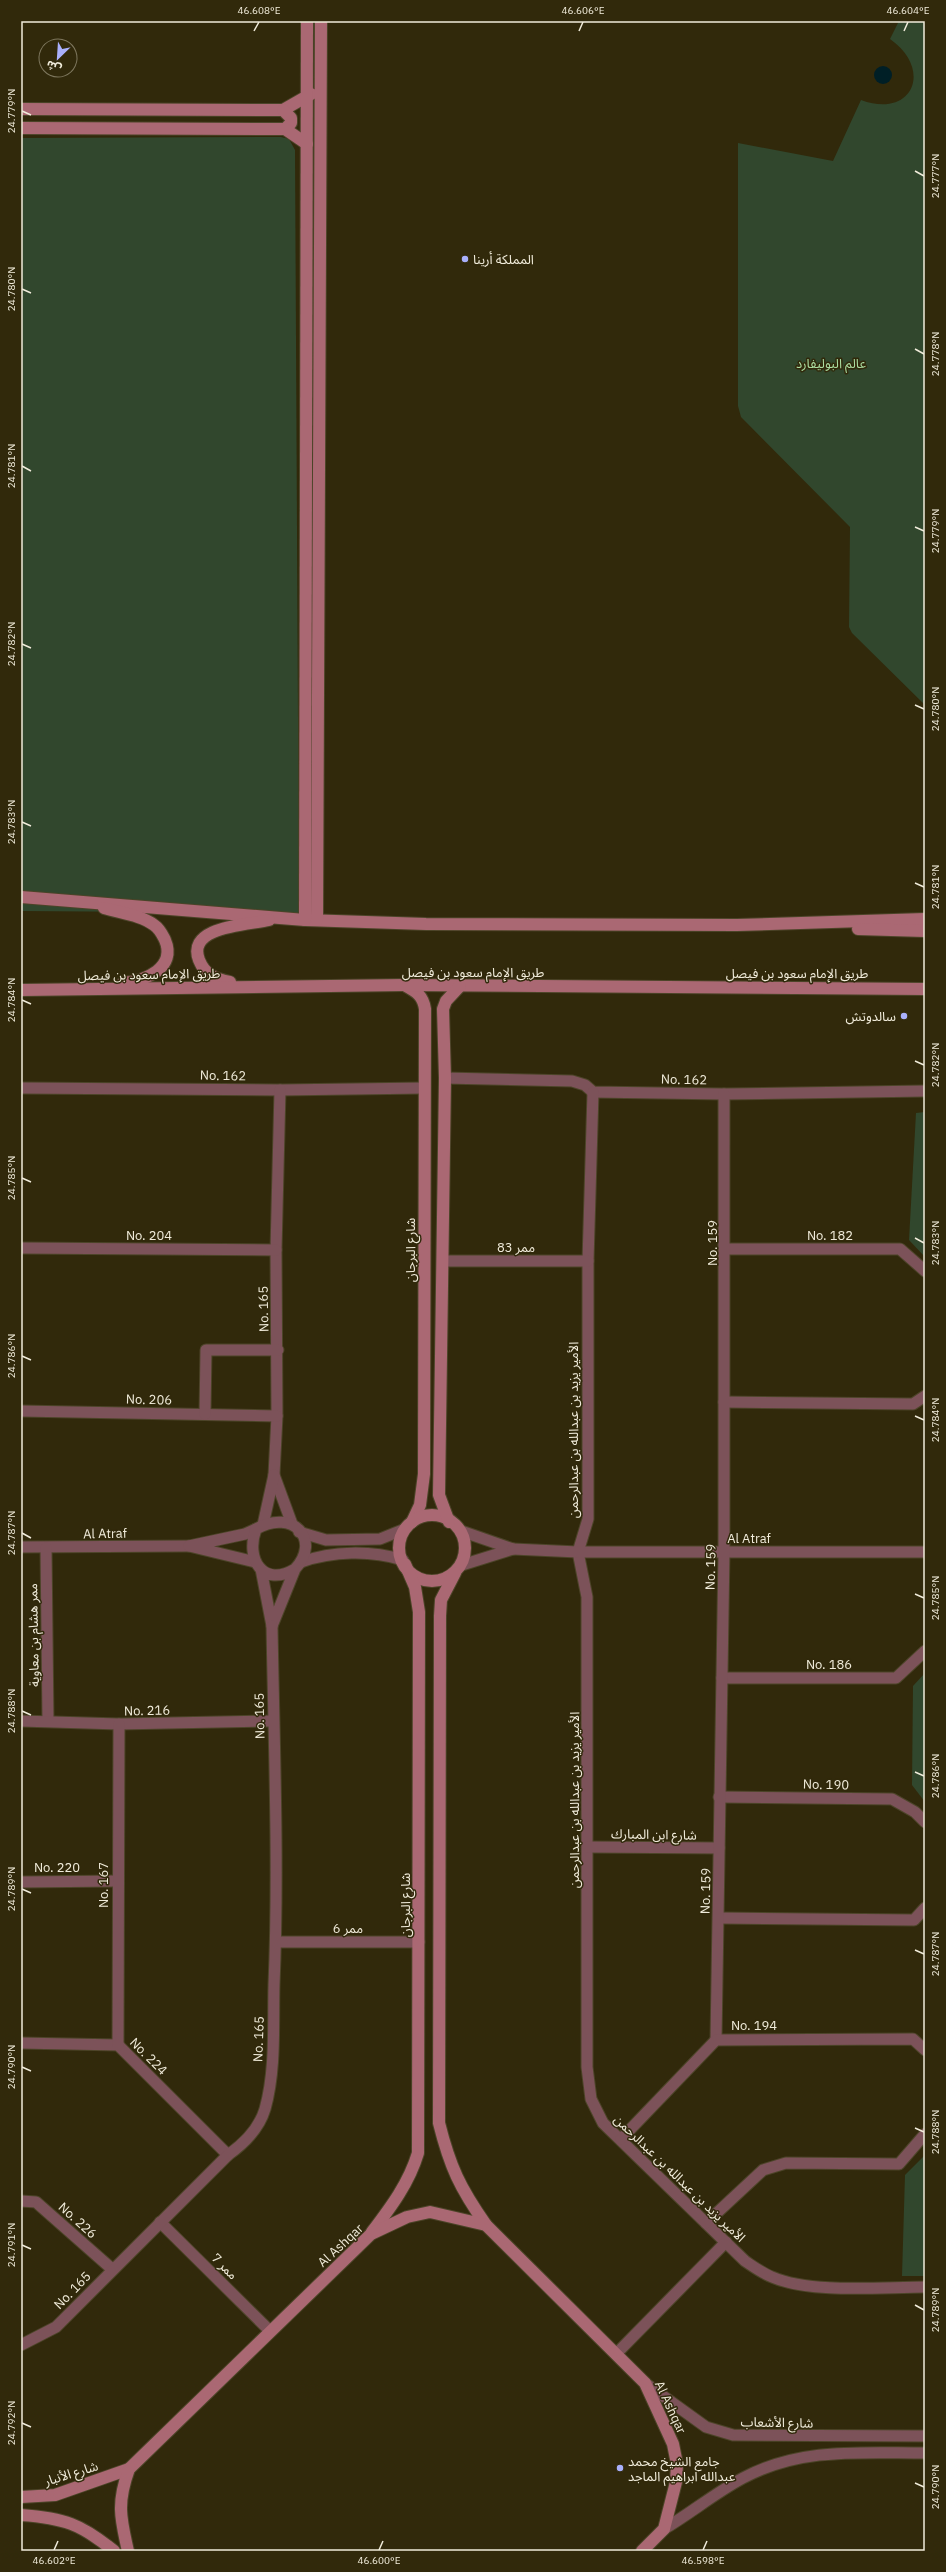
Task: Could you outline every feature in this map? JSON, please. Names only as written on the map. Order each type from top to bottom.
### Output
[{"type":"street","points":[[305,920],[307,21]]},
{"type":"street","points":[[317,920],[321,21]]},
{"type":"street","points":[[21,109],[283,110],[306,98],[321,86]]},
{"type":"street","points":[[283,110],[291,118],[291,123],[285,129]]},
{"type":"street","points":[[21,128],[285,129],[307,144]]},
{"type":"street","points":[[21,897],[305,920],[426,924],[643,926],[810,924],[925,919]]},
{"type":"street","points":[[72,990],[147,978],[157,972],[167,954],[167,944],[161,931],[154,924],[79,902]]},
{"type":"street","points":[[245,986],[218,980],[207,974],[197,954],[199,943],[207,935],[220,928],[247,925],[278,917]]},
{"type":"street","points":[[810,924],[872,930],[925,931]]},
{"type":"street","name":"طريق الإمام سعود بن فيصل","points":[[21,990],[405,985],[925,989]]},
{"type":"street","name":"شارع البرجان","points":[[371,2234],[413,2172],[418,2153],[420,1612],[415,1588],[399,1554],[399,1545],[420,1505],[424,1474],[425,1009],[424,1000],[418,993],[405,985]]},
{"type":"street","points":[[460,986],[446,1001],[443,1009],[445,1078],[439,1495],[450,1522],[461,1532],[466,1542],[458,1569],[441,1600],[440,1616],[440,2123],[449,2162],[465,2196],[486,2225]]},
{"type":"street","name":"No. 162","points":[[445,1078],[572,1081],[585,1085],[593,1092],[724,1094],[925,1091]]},
{"type":"street","name":"No. 162","points":[[21,1088],[280,1090],[424,1088]]},
{"type":"street","name":"No. 165","points":[[280,1090],[276,1250],[278,1350],[277,1416],[274,1475],[295,1528]]},
{"type":"street","name":"الأمير يزيد بن عبدالله بن عبدالرحمن","points":[[593,1092],[588,1261],[588,1519],[578,1552],[587,1597],[587,2068],[590,2099],[603,2123],[745,2261],[772,2277],[795,2284],[819,2287],[925,2287]]},
{"type":"street","name":"No. 159","points":[[716,2040],[724,1552],[726,1249],[724,1094]]},
{"type":"street","name":"No. 204","points":[[21,1248],[276,1250]]},
{"type":"street","name":"No. 182","points":[[726,1249],[900,1249],[925,1272]]},
{"type":"street","name":"ممر 83","points":[[443,1261],[588,1261]]},
{"type":"street","points":[[205,1414],[206,1350],[278,1350]]},
{"type":"street","points":[[724,1402],[913,1404],[925,1396]]},
{"type":"street","name":"No. 206","points":[[21,1411],[277,1416]]},
{"type":"street","points":[[272,1626],[258,1565],[251,1547],[259,1527],[274,1475]]},
{"type":"street","points":[[259,1527],[280,1521],[326,1540],[380,1539],[429,1516],[450,1522]]},
{"type":"street","name":"Al Atraf","points":[[21,1547],[189,1546],[245,1534],[259,1527]]},
{"type":"street","points":[[272,1626],[298,1565],[305,1544],[295,1528]]},
{"type":"street","points":[[461,1532],[513,1549]]},
{"type":"street","name":"Al Atraf","points":[[189,1546],[258,1565]]},
{"type":"street","name":"ممر هشام بن معاوية","points":[[46,1548],[48,1721]]},
{"type":"street","points":[[258,1565],[278,1575],[324,1554],[380,1554],[404,1562],[418,1577],[428,1581],[440,1580],[458,1569],[513,1549]]},
{"type":"street","name":"Al Atraf","points":[[513,1549],[578,1552],[925,1552]]},
{"type":"street","name":"No. 165","points":[[21,2345],[56,2327],[112,2269],[228,2155],[242,2145],[256,2128],[264,2109],[271,2069],[276,1942],[272,1626]]},
{"type":"street","name":"No. 186","points":[[722,1678],[896,1678],[925,1651]]},
{"type":"street","name":"No. 216","points":[[21,1721],[119,1724],[273,1721]]},
{"type":"street","name":"No. 167","points":[[118,2045],[117,1881],[119,1724]]},
{"type":"street","name":"No. 190","points":[[719,1797],[892,1799],[915,1812],[925,1822]]},
{"type":"street","name":"شارع ابن المبارك","points":[[588,1847],[719,1848]]},
{"type":"street","name":"No. 220","points":[[21,1882],[117,1881]]},
{"type":"street","points":[[719,1918],[914,1920],[925,1908]]},
{"type":"street","name":"ممر 6","points":[[276,1942],[419,1942]]},
{"type":"street","name":"No. 194","points":[[621,2139],[716,2040],[913,2038],[925,2050]]},
{"type":"street","name":"No. 224","points":[[21,2043],[118,2045],[228,2155]]},
{"type":"street","points":[[706,2223],[763,2170],[786,2163],[899,2164],[925,2134]]},
{"type":"street","name":"No. 226","points":[[21,2202],[36,2202],[112,2269]]},
{"type":"street","name":"Al Ashqar","points":[[128,2551],[120,2508],[121,2492],[129,2469],[371,2234],[407,2217],[430,2212],[486,2225],[645,2383],[673,2444],[677,2464],[676,2482],[664,2529]]},
{"type":"street","name":"ممر 7","points":[[160,2222],[270,2331]]},
{"type":"street","points":[[616,2354],[726,2242]]},
{"type":"street","name":"شارع الأشعاب","points":[[645,2383],[706,2428],[733,2435],[925,2436]]},
{"type":"street","points":[[642,2551],[664,2529],[744,2478],[786,2460],[822,2453],[925,2453]]},
{"type":"street","name":"شارع الأنبار","points":[[21,2497],[55,2495],[129,2469]]},
{"type":"street","points":[[21,2515],[61,2520],[79,2526],[114,2551]]},
{"type":"green space","name":"عالم البوليفارد","points":[[899,21],[925,21],[925,705],[852,633],[849,627],[850,527],[741,417],[738,406],[738,143],[833,161],[861,100],[879,104],[893,103],[904,97],[911,88],[914,77],[911,64],[903,51],[890,39]]},
{"type":"green space","points":[[281,137],[289,139],[295,150],[299,913],[21,911],[21,138]]},
{"type":"green space","points":[[925,1112],[925,1257],[909,1240],[916,1113]]},
{"type":"green space","points":[[925,1673],[925,1802],[912,1785],[913,1686]]},
{"type":"green space","points":[[925,2155],[925,2276],[902,2276],[905,2175]]},
{"type":"water","points":[[883,66],[889,69],[892,75],[889,81],[883,84],[877,81],[874,75],[877,69]]},
{"type":"place","name":"المملكة أرينا","points":[[465,259]]},
{"type":"place","name":"سالدوتش","points":[[904,1016]]},
{"type":"place","name":"جامع الشيخ محمد عبدالله ابراهيم الماجد","points":[[620,2468]]}]
